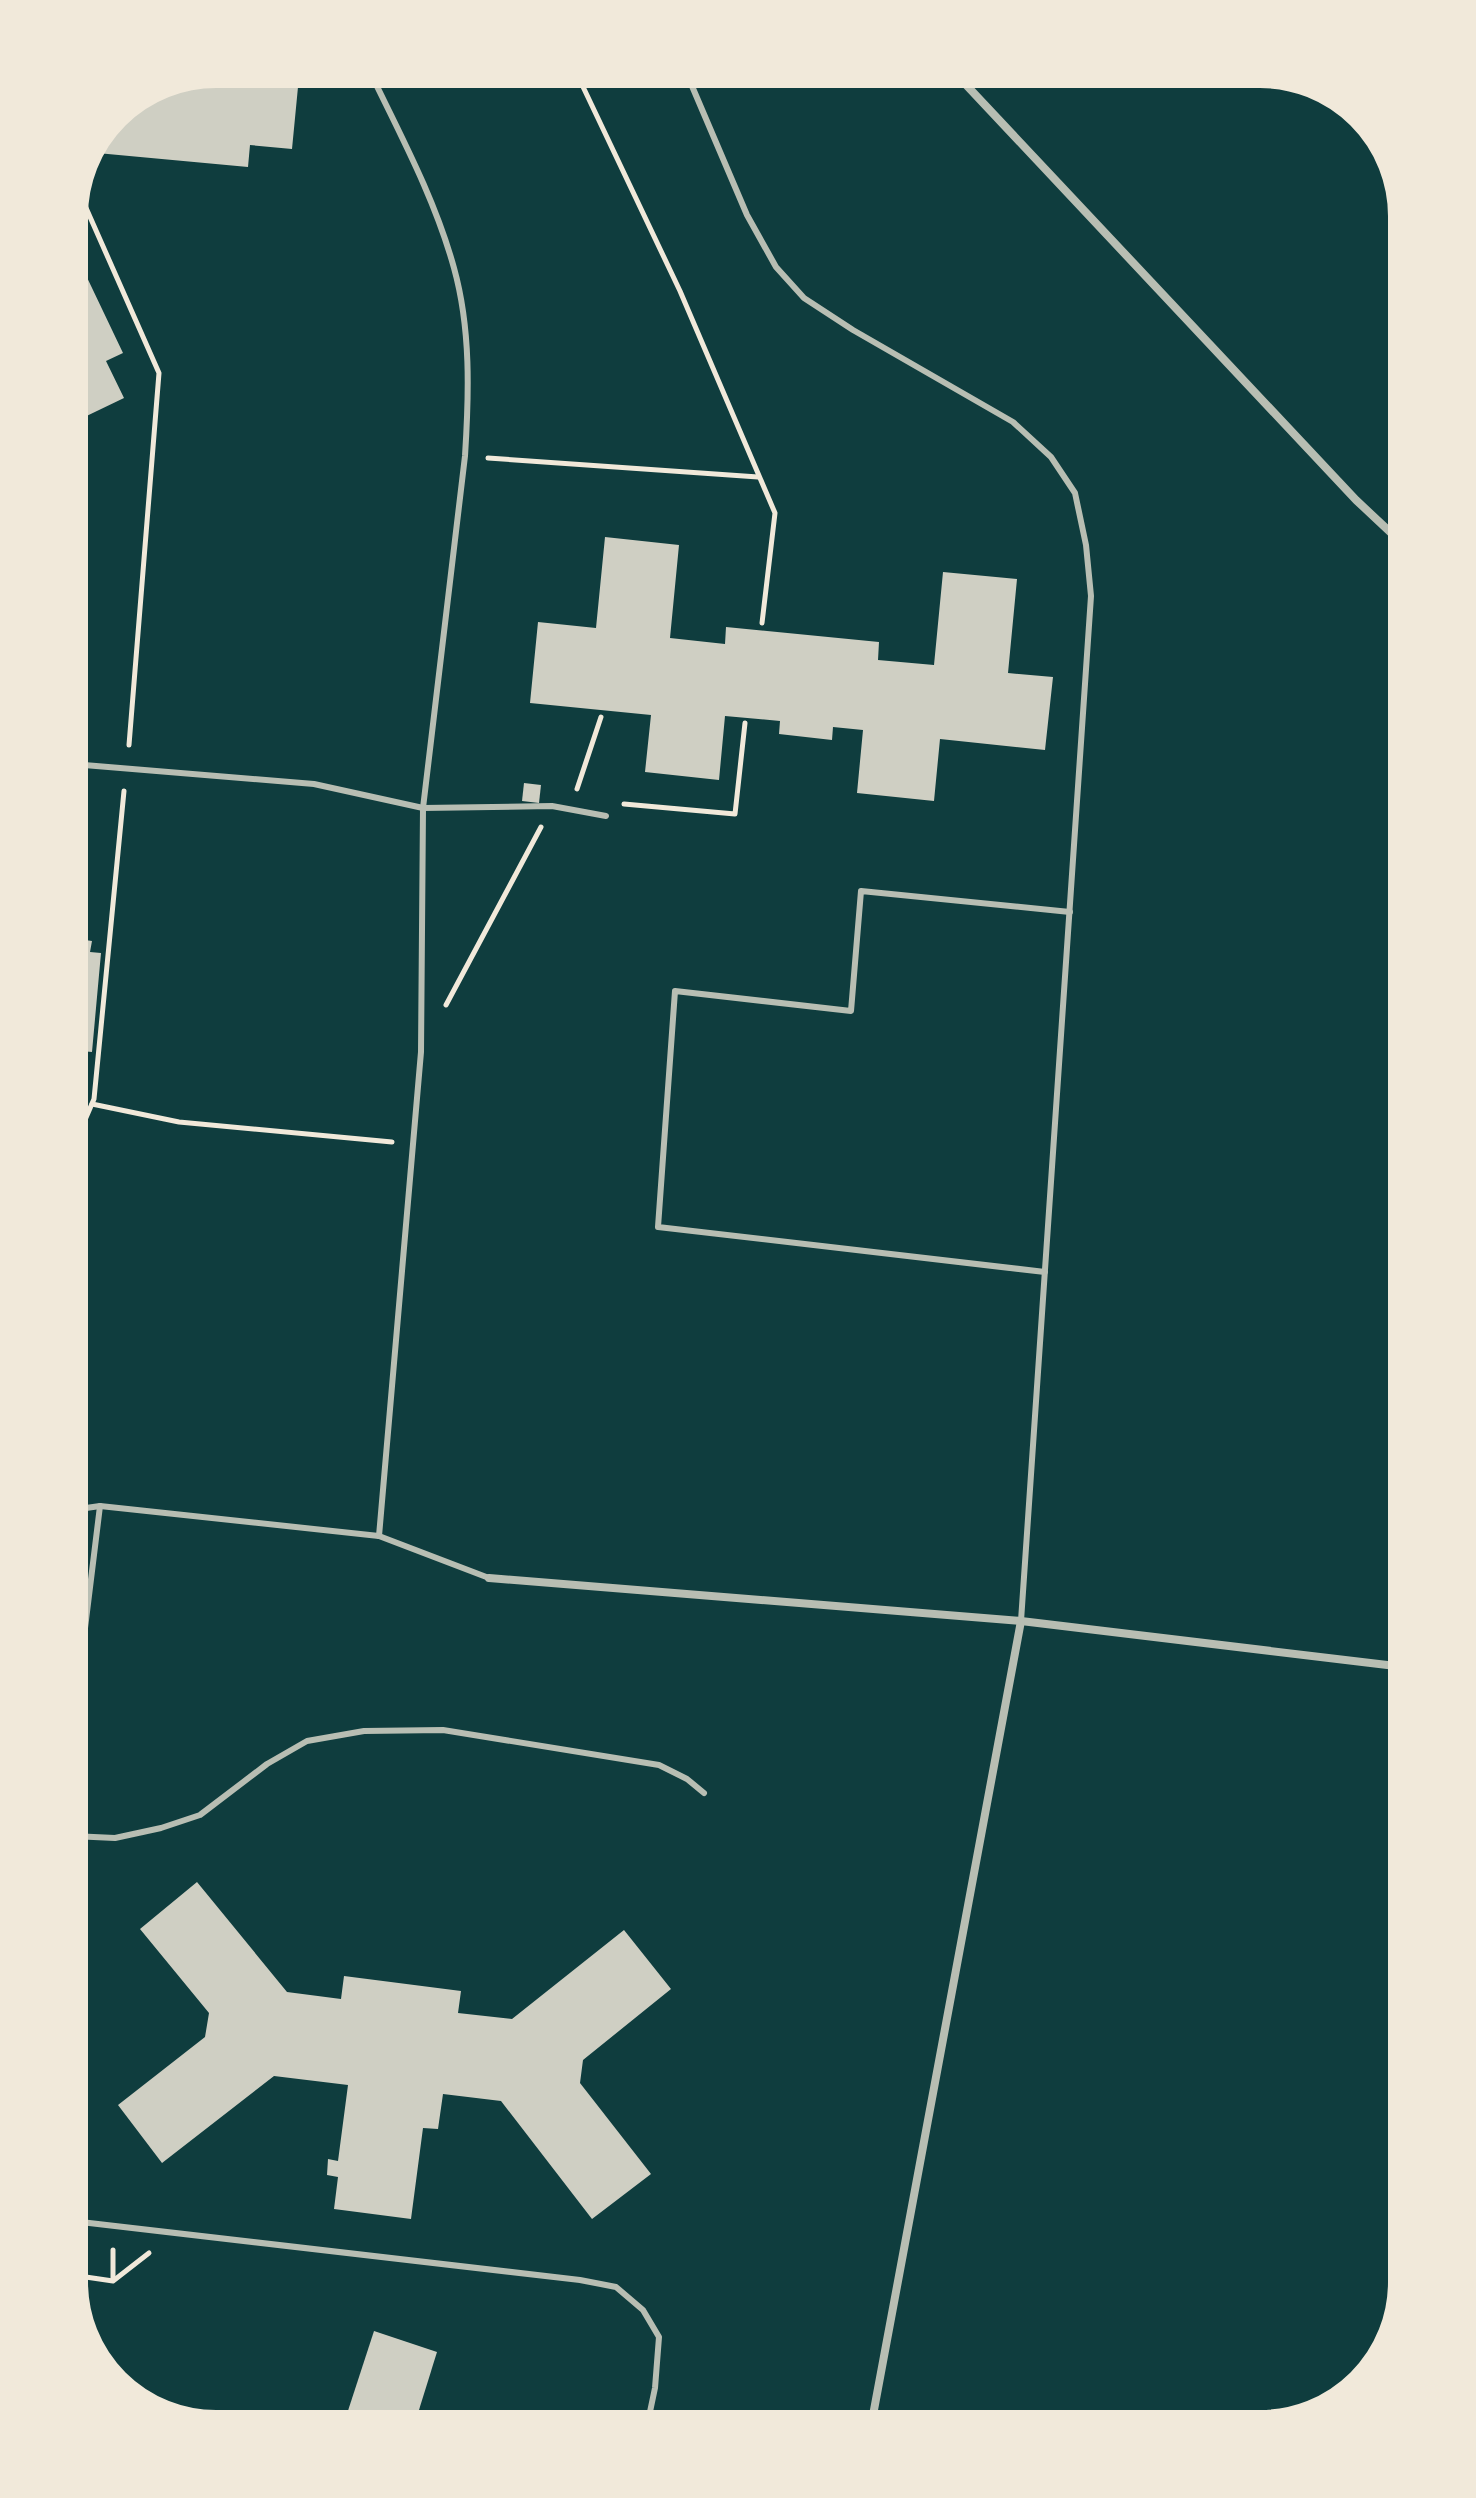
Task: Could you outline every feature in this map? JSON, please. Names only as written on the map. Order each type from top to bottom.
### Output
[{"type":"street","points":[[967,86],[1356,500],[1390,532]]},
{"type":"street","points":[[489,1578],[1021,1621],[1390,1665]]},
{"type":"street","points":[[874,2412],[1021,1621]]},
{"type":"lane","points":[[377,86],[419,171],[455,269],[466,336],[468,401],[465,456],[423,808],[421,1052],[379,1536]]},
{"type":"lane","points":[[692,86],[747,215],[776,267],[804,298],[853,330],[1013,422],[1051,457],[1075,493],[1086,545],[1091,596],[1021,1621]]},
{"type":"lane","points":[[86,765],[314,784],[423,808],[552,806],[606,816]]},
{"type":"lane","points":[[1045,1272],[658,1227],[675,991],[851,1011],[861,891],[1070,912]]},
{"type":"lane","points":[[86,1620],[100,1506]]},
{"type":"lane","points":[[86,1508],[100,1506],[379,1536],[489,1578]]},
{"type":"lane","points":[[86,1837],[115,1838],[200,1815],[267,1764],[307,1741],[364,1731],[443,1730],[659,1765],[687,1779],[704,1793]]},
{"type":"lane","points":[[86,2223],[580,2280],[616,2287],[643,2310],[659,2337],[650,2412]]},
{"type":"path","points":[[583,86],[680,291],[775,513],[762,623]]},
{"type":"path","points":[[86,208],[159,373],[127,768],[92,1104],[86,1118]]},
{"type":"path","points":[[465,456],[758,477]]},
{"type":"path","points":[[443,1011],[557,797],[574,799],[601,717]]},
{"type":"path","points":[[618,803],[735,814],[745,723]]},
{"type":"path","points":[[92,1104],[179,1122],[411,1144]]},
{"type":"path","points":[[112,2226],[113,2281]]},
{"type":"path","points":[[86,2277],[113,2281],[175,2233]]},
{"type":"building","points":[[216,86],[298,87],[292,149],[250,145],[248,167],[103,154],[124,124],[166,96]]},
{"type":"building","points":[[86,275],[123,353],[106,361],[124,398],[86,416]]},
{"type":"building","points":[[605,537],[679,545],[670,638],[725,644],[726,627],[879,642],[878,660],[934,665],[943,572],[1017,579],[1008,673],[1053,677],[1045,750],[940,739],[934,801],[857,793],[863,730],[833,727],[832,740],[779,734],[780,721],[725,716],[719,780],[645,772],[651,715],[530,703],[538,622],[596,628]]},
{"type":"building","points":[[524,783],[541,785],[539,803],[522,801]]},
{"type":"building","points":[[86,940],[92,941],[90,952],[101,953],[92,1052],[86,1051]]},
{"type":"building","points":[[197,1882],[287,1992],[341,1999],[344,1976],[461,1991],[458,2013],[512,2019],[624,1930],[671,1989],[583,2060],[580,2083],[651,2174],[592,2219],[501,2101],[443,2094],[438,2129],[423,2128],[411,2219],[334,2209],[338,2177],[327,2175],[328,2159],[338,2161],[348,2085],[274,2076],[162,2163],[118,2105],[205,2037],[209,2013],[140,1929]]},
{"type":"building","points":[[374,2331],[437,2352],[418,2412],[348,2412]]}]
